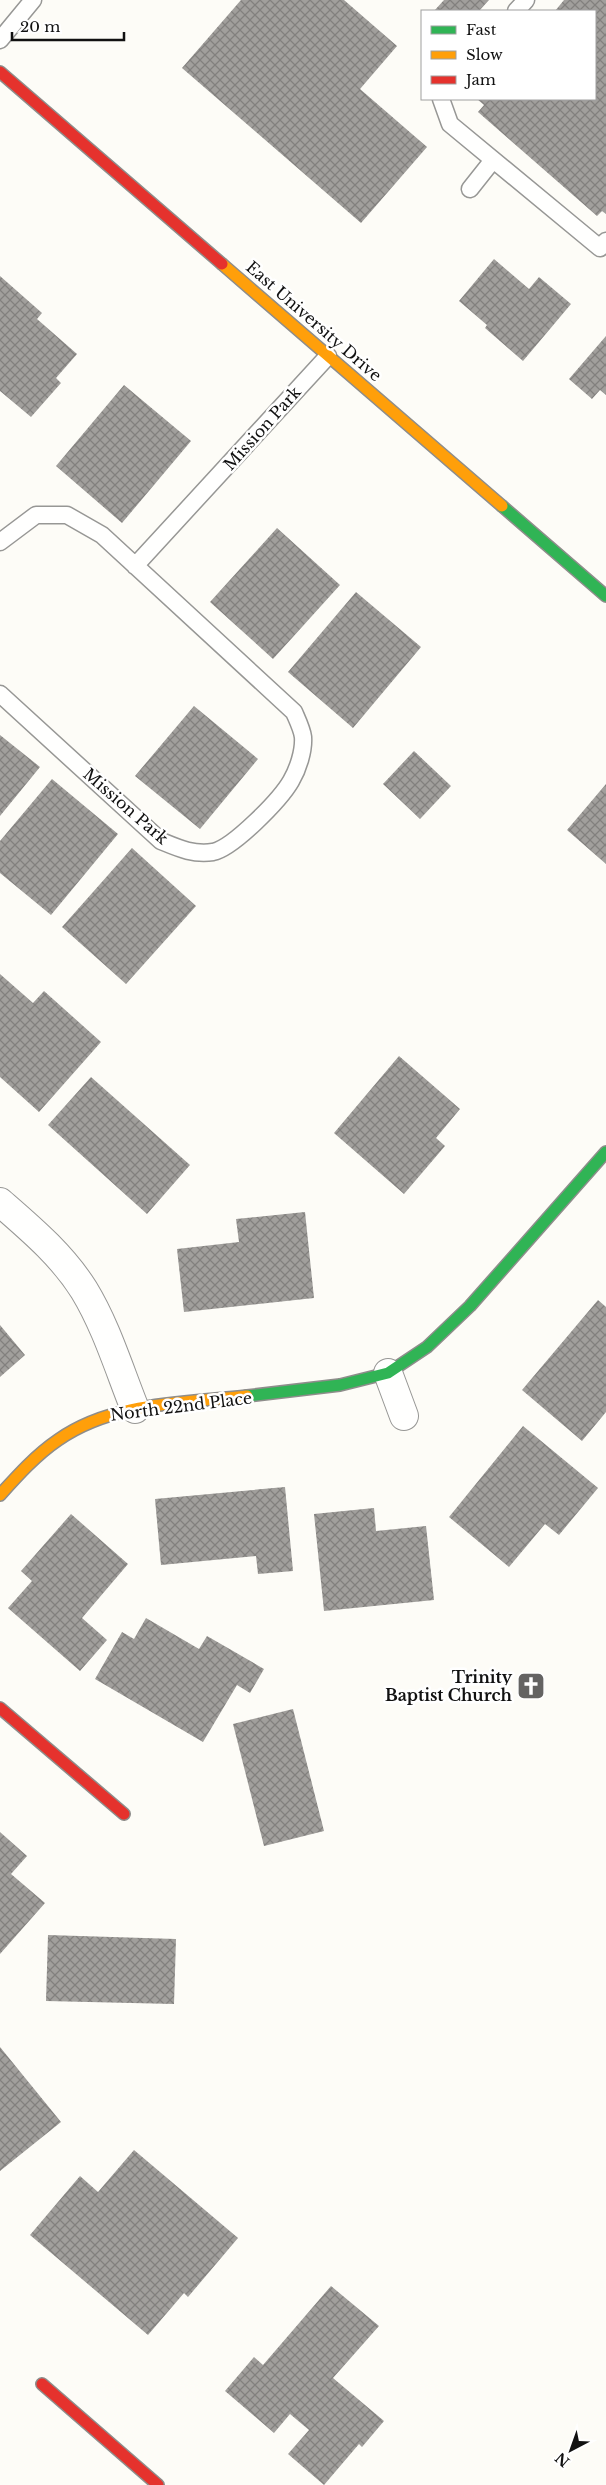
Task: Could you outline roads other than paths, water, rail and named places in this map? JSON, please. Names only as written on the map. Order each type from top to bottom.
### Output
[{"type":"street","name":"East University Drive","points":[[0,72],[606,596]]},
{"type":"street","name":"North 22nd Place","points":[[0,1495],[44,1450],[74,1428],[102,1416],[135,1408],[340,1385],[388,1372],[427,1347],[470,1306],[606,1152]]},
{"type":"street","points":[[0,1202],[45,1241],[83,1289],[98,1315],[135,1408]]},
{"type":"street","points":[[388,1372],[404,1416]]},
{"type":"street","points":[[0,1708],[124,1814]]},
{"type":"street","points":[[42,2384],[158,2485]]},
{"type":"lane","points":[[0,40],[33,0]]},
{"type":"lane","points":[[517,10],[526,0]]},
{"type":"lane","points":[[441,100],[450,124],[600,248],[606,241]]},
{"type":"lane","points":[[470,189],[493,160]]},
{"type":"lane","name":"Mission Park","points":[[135,566],[328,356]]},
{"type":"lane","name":"Mission Park","points":[[0,542],[36,515],[67,515],[102,535],[294,712],[303,736],[300,758],[291,781],[260,817],[234,841],[214,852],[186,852],[161,841],[0,694]]},
{"type":"place","name":"Trinity Baptist Church","points":[[531,1686]]}]
